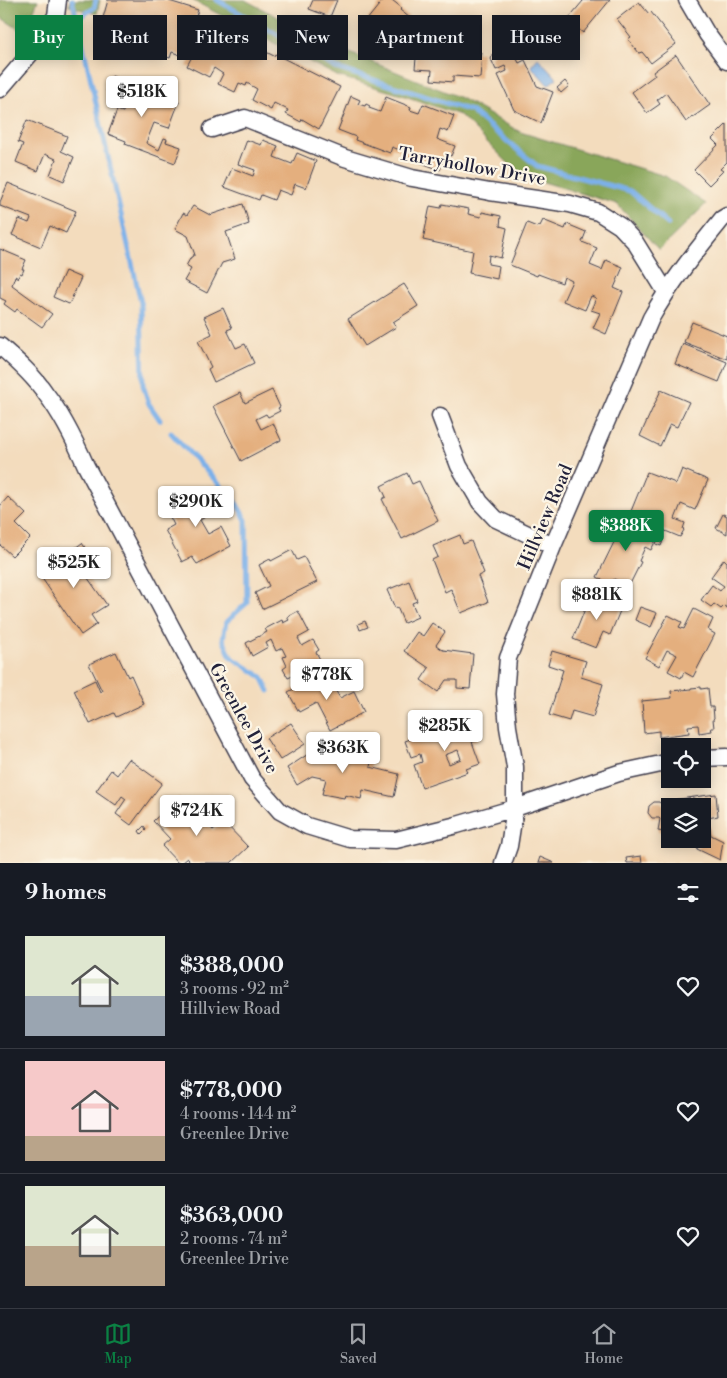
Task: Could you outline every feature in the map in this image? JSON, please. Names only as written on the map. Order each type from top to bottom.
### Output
[{"type":"street","points":[[0,89],[30,54],[56,16],[58,0]]},
{"type":"street","points":[[687,0],[707,34],[727,61]]},
{"type":"street","name":"Tarryhollow Drive","points":[[212,128],[245,118],[345,158],[412,178],[570,204],[598,212],[620,226],[635,242],[666,292]]},
{"type":"street","name":"Hillview Road","points":[[502,863],[509,846],[515,808],[514,767],[505,694],[508,658],[651,318],[666,292],[699,247],[727,216]]},
{"type":"street","name":"Greenlee Drive","points":[[0,346],[46,392],[69,428],[86,466],[252,779],[280,811],[307,826],[350,839],[396,840],[457,826],[619,773],[661,764]]},
{"type":"street","points":[[440,416],[460,466],[480,502],[496,519],[554,546]]},
{"type":"street","points":[[711,757],[727,756]]},
{"type":"green space","points":[[0,0],[38,0],[32,15],[15,15],[15,27],[0,17]]},
{"type":"green space","points":[[70,0],[100,0],[97,14],[69,6]]},
{"type":"green space","points":[[192,0],[245,0],[277,17],[277,45],[267,39],[267,15],[221,15]]},
{"type":"green space","points":[[348,52],[358,56],[358,60],[367,60],[461,98],[520,132],[665,176],[706,204],[659,250],[617,204],[520,175],[460,115],[402,95],[337,76],[306,60],[348,60]]},
{"type":"water","points":[[536,60],[540,60],[557,78],[548,85],[531,66]]},
{"type":"building","points":[[108,0],[170,0],[198,10],[196,15],[177,15],[177,54],[172,52],[170,58],[167,57],[167,15],[104,15]]},
{"type":"building","points":[[313,0],[337,0],[331,15],[325,15],[309,9]]},
{"type":"building","points":[[383,0],[392,0],[402,8],[400,10],[406,15],[371,15]]},
{"type":"building","points":[[610,0],[583,33],[580,31],[580,15],[571,15],[583,1]]},
{"type":"building","points":[[639,2],[649,14],[651,12],[676,44],[651,63],[642,52],[639,53],[628,39],[631,37],[617,19]]},
{"type":"building","points":[[267,52],[274,56],[275,54],[277,55],[277,60],[287,60],[340,87],[319,129],[302,119],[301,122],[286,114],[288,110],[274,103],[271,110],[252,100],[257,89],[247,83],[246,86],[239,83],[235,92],[218,84],[223,74],[214,68],[209,77],[187,66],[190,60],[267,60]]},
{"type":"building","points":[[676,55],[710,105],[686,122],[666,93],[657,100],[660,104],[647,113],[632,92],[655,75],[653,72]]},
{"type":"building","points":[[492,57],[492,60],[518,60],[519,63],[525,60],[537,86],[553,92],[541,123],[514,110],[498,75],[507,71],[505,66],[496,70],[491,59]]},
{"type":"building","points":[[416,60],[481,60],[480,78],[453,76],[453,82],[431,80],[432,70],[415,69]]},
{"type":"building","points":[[112,76],[179,102],[169,128],[154,123],[146,143],[159,150],[164,138],[167,139],[166,142],[181,147],[175,163],[125,144],[126,141],[108,134],[117,110],[123,112],[126,102],[115,97],[116,94],[106,91]]},
{"type":"building","points":[[565,81],[569,86],[561,93],[557,88]]},
{"type":"building","points":[[351,96],[360,100],[358,104],[365,106],[366,104],[370,106],[369,108],[380,112],[386,97],[411,107],[410,110],[419,113],[423,104],[454,116],[448,132],[440,129],[437,139],[455,146],[451,156],[446,154],[440,170],[404,156],[405,152],[392,147],[390,153],[355,140],[356,137],[338,130]]},
{"type":"building","points":[[27,120],[67,136],[61,151],[74,157],[64,181],[50,175],[56,159],[45,154],[38,171],[16,162],[23,144],[18,142]]},
{"type":"building","points":[[727,124],[727,162],[720,169],[723,171],[709,185],[694,170],[718,145],[712,139]]},
{"type":"building","points":[[247,140],[261,145],[263,140],[278,146],[274,157],[292,164],[297,153],[316,161],[306,188],[295,184],[291,195],[278,190],[274,200],[261,195],[259,200],[224,187],[232,168],[253,176],[255,170],[238,164]]},
{"type":"building","points":[[8,183],[76,211],[66,233],[50,226],[41,247],[12,235],[19,219],[29,223],[31,218],[0,206]]},
{"type":"building","points":[[243,204],[249,224],[226,232],[235,259],[222,263],[207,293],[184,281],[191,269],[186,266],[191,257],[195,255],[188,236],[175,229],[183,213],[187,215],[193,206],[210,215]]},
{"type":"building","points":[[442,204],[469,209],[468,214],[481,217],[482,212],[501,216],[500,226],[507,228],[501,258],[489,255],[488,264],[499,266],[497,279],[469,273],[473,251],[423,240],[430,206],[441,208]]},
{"type":"building","points":[[543,220],[565,229],[567,224],[586,232],[582,242],[597,248],[590,265],[602,270],[606,260],[623,267],[614,288],[623,292],[606,334],[593,328],[600,313],[591,310],[596,298],[591,296],[585,310],[563,301],[572,281],[564,277],[562,283],[538,274],[537,276],[510,265],[527,223],[537,227],[538,225],[540,226]]},
{"type":"building","points":[[0,249],[26,260],[22,274],[20,273],[18,278],[15,276],[12,285],[52,314],[42,327],[17,309],[15,312],[4,304],[6,301],[0,298]]},
{"type":"building","points":[[65,271],[81,278],[69,304],[53,297]]},
{"type":"building","points":[[404,284],[418,306],[393,322],[396,327],[365,346],[348,319]]},
{"type":"building","points":[[223,308],[232,328],[227,330],[236,348],[245,344],[254,363],[214,382],[208,369],[211,367],[198,341],[212,334],[204,317]]},
{"type":"building","points":[[692,322],[727,336],[727,359],[684,342]]},
{"type":"building","points":[[683,344],[727,362],[719,382],[675,364]]},
{"type":"building","points":[[272,390],[280,411],[268,417],[266,414],[256,419],[261,429],[273,423],[281,440],[241,461],[213,406],[240,393],[245,403]]},
{"type":"building","points":[[661,390],[689,402],[677,427],[670,424],[660,446],[640,436]]},
{"type":"building","points":[[682,469],[708,480],[695,510],[681,504],[675,519],[685,523],[680,537],[629,516],[647,472],[676,484]]},
{"type":"building","points":[[407,473],[412,484],[419,481],[438,521],[402,539],[382,499],[386,497],[381,486]]},
{"type":"building","points":[[214,488],[222,503],[216,506],[219,510],[200,520],[208,534],[221,527],[231,546],[197,564],[192,557],[182,562],[165,530],[174,525],[167,511],[207,489],[208,492]]},
{"type":"building","points":[[8,497],[26,514],[16,524],[30,538],[12,556],[0,545],[0,506]]},
{"type":"building","points":[[723,514],[727,516],[727,534],[716,528]]},
{"type":"building","points":[[617,517],[658,536],[651,550],[645,547],[639,561],[641,562],[629,586],[614,579],[611,584],[597,577],[618,534],[611,530]]},
{"type":"building","points":[[460,535],[463,544],[471,541],[484,573],[478,576],[488,602],[461,613],[451,589],[445,592],[432,560],[438,557],[433,546]]},
{"type":"building","points":[[658,539],[663,541],[661,546],[656,544]]},
{"type":"building","points":[[82,543],[92,558],[80,567],[107,605],[91,615],[97,624],[81,635],[39,574]]},
{"type":"building","points":[[292,550],[297,560],[304,557],[317,582],[262,609],[255,593],[269,586],[259,565]]},
{"type":"building","points":[[724,559],[727,562],[727,608],[724,606],[721,609],[714,604],[711,607],[701,600],[712,585],[720,591],[724,586],[711,577]]},
{"type":"building","points":[[409,581],[417,601],[412,603],[418,617],[404,623],[387,590]]},
{"type":"building","points":[[597,595],[622,606],[610,635],[603,632],[596,648],[573,639],[589,599],[594,601]]},
{"type":"building","points":[[640,607],[657,613],[651,627],[635,620]]},
{"type":"building","points":[[694,609],[713,619],[708,630],[715,634],[693,677],[684,672],[681,678],[668,671],[677,655],[667,650],[659,666],[645,658],[668,615],[682,622],[679,627],[684,629]]},
{"type":"building","points":[[298,611],[309,632],[298,638],[302,646],[313,640],[319,650],[316,652],[323,665],[297,679],[295,675],[288,678],[283,669],[287,666],[283,657],[286,656],[282,648],[276,651],[271,640],[266,643],[268,647],[252,656],[246,643],[267,632],[265,629],[282,620],[283,623],[289,620],[287,617]]},
{"type":"building","points":[[365,621],[368,627],[360,630],[358,624]]},
{"type":"building","points":[[432,623],[445,632],[436,645],[443,650],[473,654],[470,689],[457,688],[457,680],[446,680],[438,692],[421,680],[429,668],[404,651],[417,632],[423,636]]},
{"type":"building","points":[[552,651],[586,661],[581,677],[603,684],[593,717],[572,711],[569,721],[549,715],[563,670],[548,665]]},
{"type":"building","points":[[116,652],[128,677],[131,675],[144,704],[116,717],[114,713],[90,724],[74,690],[95,680],[100,692],[102,691],[89,664]]},
{"type":"building","points":[[325,673],[340,698],[354,691],[364,712],[330,730],[316,703],[299,712],[288,692]]},
{"type":"building","points":[[701,687],[701,689],[708,688],[710,707],[713,707],[714,728],[711,728],[712,731],[699,733],[698,725],[688,726],[689,733],[659,737],[659,731],[644,733],[642,701],[672,698],[671,691]]},
{"type":"building","points":[[470,717],[478,740],[472,742],[480,764],[466,769],[468,772],[422,788],[414,765],[422,762],[420,754],[411,757],[405,741]],"holes":[[[458,750],[461,759],[449,764],[445,755]]]},
{"type":"building","points":[[291,723],[305,744],[280,760],[266,738]]},
{"type":"building","points":[[328,741],[335,754],[371,762],[370,767],[399,774],[394,797],[363,790],[361,799],[345,795],[344,798],[322,794],[326,779],[312,776],[297,785],[287,768]]},
{"type":"building","points":[[129,759],[162,783],[131,825],[116,814],[126,799],[122,796],[116,805],[96,791],[111,770],[117,775]]},
{"type":"building","points":[[716,794],[718,816],[711,817],[711,798],[687,798]]},
{"type":"building","points":[[179,797],[213,830],[223,821],[248,847],[231,863],[192,863],[187,858],[178,863],[162,846],[170,839],[153,821]]},
{"type":"building","points":[[654,802],[661,804],[661,832],[658,831],[660,819],[652,818],[648,813],[649,806]]},
{"type":"building","points":[[144,826],[146,829],[141,834],[139,831]]},
{"type":"building","points":[[711,835],[723,841],[720,860],[697,849],[711,848]]},
{"type":"building","points":[[641,856],[642,863],[627,863],[626,858]]},
{"type":"building","points":[[540,857],[554,863],[538,863]]},
{"type":"waterway","points":[[72,0],[77,19],[94,8],[96,0]]},
{"type":"waterway","points":[[217,0],[336,68],[471,111],[537,166],[630,191],[668,224]]},
{"type":"waterway","points":[[83,46],[141,303],[143,385],[149,404],[160,420]]},
{"type":"waterway","points":[[171,433],[235,501],[246,520],[247,603],[226,622],[223,639],[231,657],[262,677],[269,691]]}]
